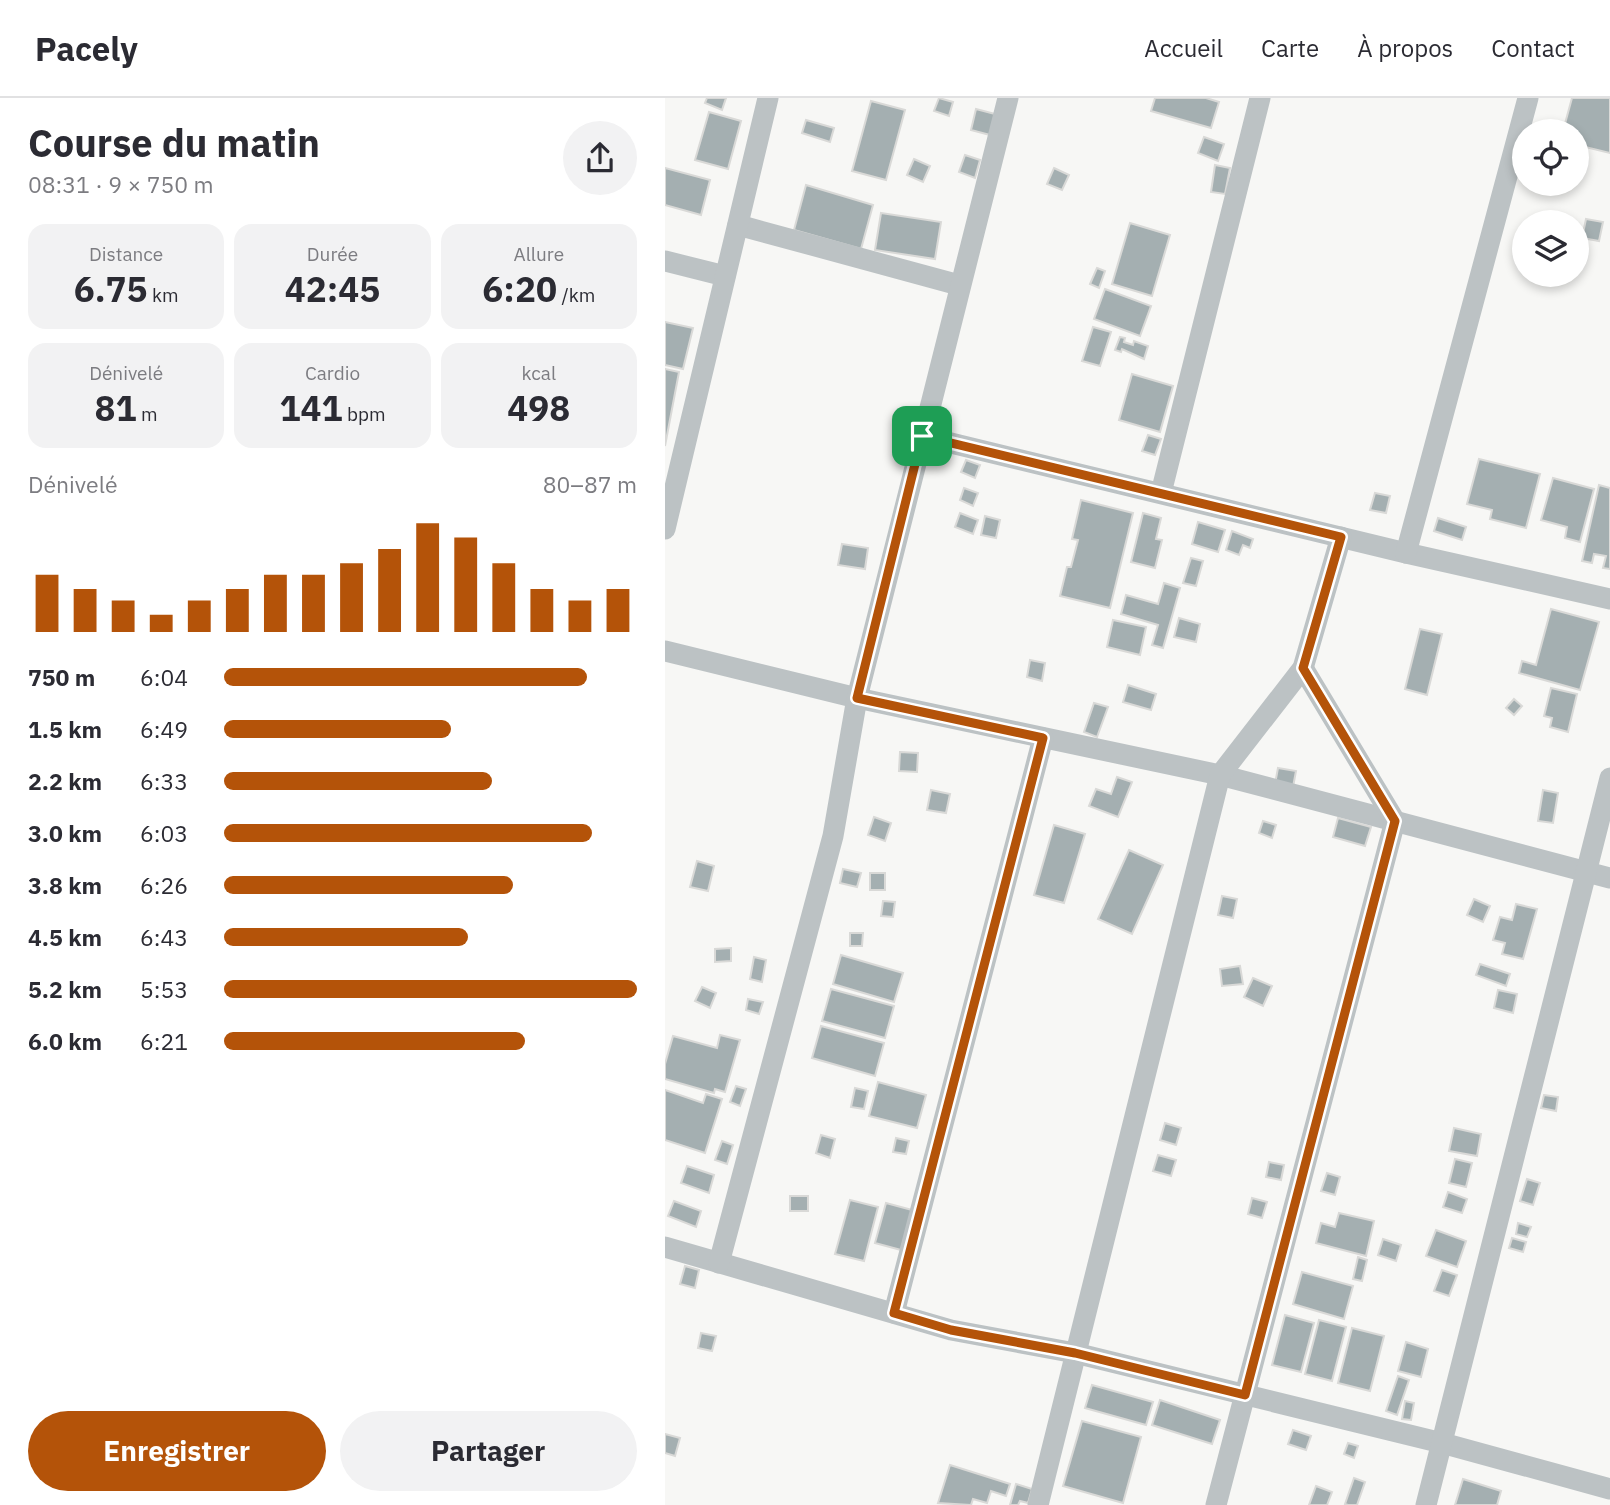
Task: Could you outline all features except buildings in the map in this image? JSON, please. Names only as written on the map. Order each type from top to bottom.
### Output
[{"type":"street","points":[[665,529],[672,466],[725,276],[768,98]]},
{"type":"street","points":[[719,1263],[833,836],[857,698],[1007,98]]},
{"type":"street","points":[[1161,493],[1260,98]]},
{"type":"street","points":[[1406,553],[1528,98]]},
{"type":"street","points":[[738,225],[959,285]]},
{"type":"street","points":[[665,261],[725,276]]},
{"type":"street","points":[[922,436],[1406,553],[1610,599]]},
{"type":"street","points":[[1038,1505],[1220,775],[1303,668],[1341,537]]},
{"type":"street","points":[[665,651],[857,698],[1220,775],[1610,878]]},
{"type":"street","points":[[1216,1505],[1395,821],[1303,668]]},
{"type":"street","points":[[894,1313],[1043,738]]},
{"type":"street","points":[[1426,1505],[1610,778]]},
{"type":"street","points":[[665,1247],[951,1330],[1075,1353],[1442,1443],[1610,1489]]},
{"type":"route","points":[[922,436],[1341,537],[1303,668],[1395,821],[1245,1395],[1075,1353],[951,1330],[894,1313],[1043,738],[857,698],[922,436]]}]
